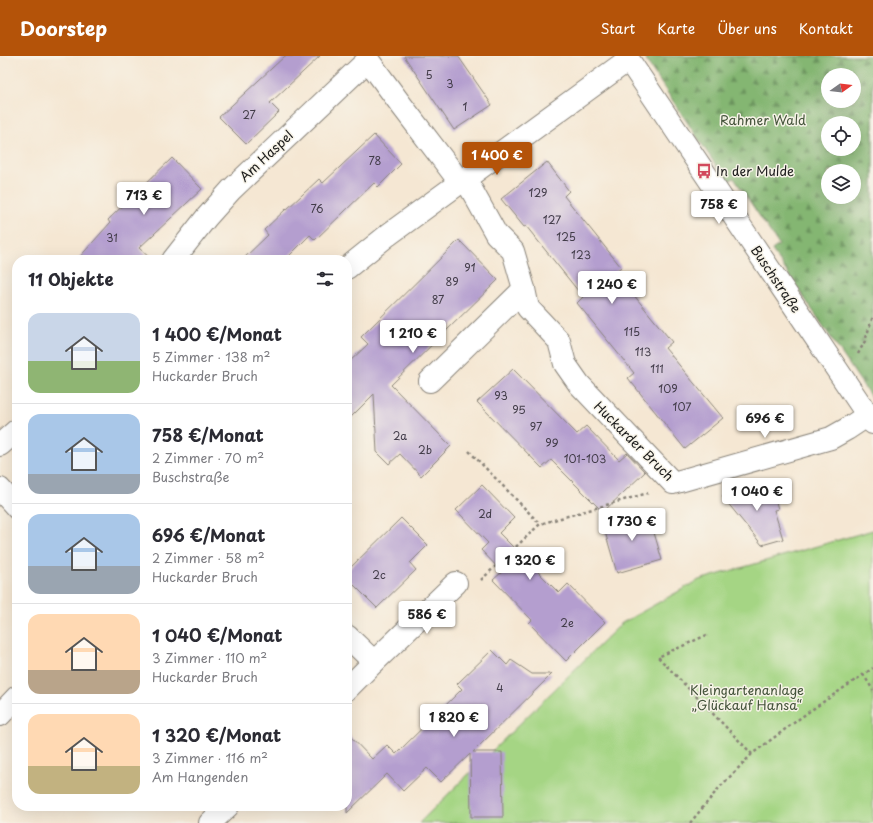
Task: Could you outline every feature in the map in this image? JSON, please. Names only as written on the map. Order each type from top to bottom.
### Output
[{"type":"street","name":"Am Haspel","points":[[177,255],[206,218],[231,190],[367,58],[399,102],[462,180]]},
{"type":"street","points":[[352,264],[388,235],[627,58]]},
{"type":"street","name":"Buschstraße","points":[[627,58],[870,419]]},
{"type":"street","name":"Huckarder Bruch","points":[[462,180],[496,234],[513,251],[528,308],[559,341],[565,364],[579,384],[673,483],[831,438],[870,419]]},
{"type":"street","points":[[430,381],[524,289]]},
{"type":"street","points":[[0,445],[12,434]]},
{"type":"street","points":[[0,489],[12,502]]},
{"type":"street","points":[[352,684],[456,583]]},
{"type":"street","points":[[352,641],[374,662]]},
{"type":"street","points":[[0,714],[12,702]]},
{"type":"street","points":[[210,823],[223,811]]},
{"type":"path","points":[[838,372],[857,358],[865,341],[873,316]]},
{"type":"path","points":[[469,451],[540,524]]},
{"type":"path","points":[[456,583],[477,584],[540,524],[671,487],[673,483]]},
{"type":"path","points":[[707,634],[658,657],[752,754]]},
{"type":"path","points":[[690,823],[719,788],[752,754],[806,713],[873,668]]},
{"type":"path","points":[[863,674],[873,690]]},
{"type":"green space","name":"Rahmer Wald","points":[[643,56],[873,56],[873,400],[772,250],[779,245],[734,178],[727,182]]},
{"type":"green space","name":"Kleingartenanlage „Glückauf Hansa“","points":[[873,530],[873,823],[419,823],[622,623],[699,580]]},
{"type":"building","points":[[285,56],[320,56],[270,103],[279,112],[246,144],[219,117]]},
{"type":"building","points":[[404,56],[458,56],[492,105],[454,130]]},
{"type":"building","points":[[374,135],[401,164],[378,187],[374,183],[315,240],[310,235],[290,255],[247,255],[268,235],[264,230],[286,209],[319,179],[323,183]]},
{"type":"building","points":[[172,158],[202,189],[139,248],[147,255],[81,255],[110,223],[108,220]]},
{"type":"building","points":[[547,162],[569,191],[564,196],[621,267],[615,272],[672,342],[665,348],[723,418],[685,449],[628,378],[634,373],[577,303],[583,297],[526,226],[524,227],[501,199]]},
{"type":"building","points":[[459,240],[498,280],[391,385],[451,446],[421,476],[400,454],[389,464],[377,452],[374,394],[352,416],[352,359],[368,344],[361,337]]},
{"type":"building","points":[[513,369],[577,434],[586,426],[619,460],[627,453],[645,472],[603,512],[551,460],[542,468],[477,402]]},
{"type":"building","points":[[770,482],[778,509],[774,510],[783,539],[762,545],[722,496]]},
{"type":"building","points":[[482,485],[514,518],[499,533],[559,593],[568,584],[605,622],[566,661],[529,623],[532,620],[493,580],[502,572],[481,550],[488,543],[456,510]]},
{"type":"building","points":[[648,512],[662,560],[617,573],[603,525]]},
{"type":"building","points":[[401,518],[428,545],[410,563],[416,570],[377,608],[352,583],[352,566]]},
{"type":"building","points":[[492,650],[507,665],[511,660],[532,674],[552,674],[473,752],[502,752],[503,817],[471,817],[470,754],[441,782],[427,768],[403,791],[387,774],[352,808],[352,738],[372,759],[387,745],[396,754],[462,689],[457,684]]},
{"type":"place","name":"In der Mulde","points":[[704,171]]}]
